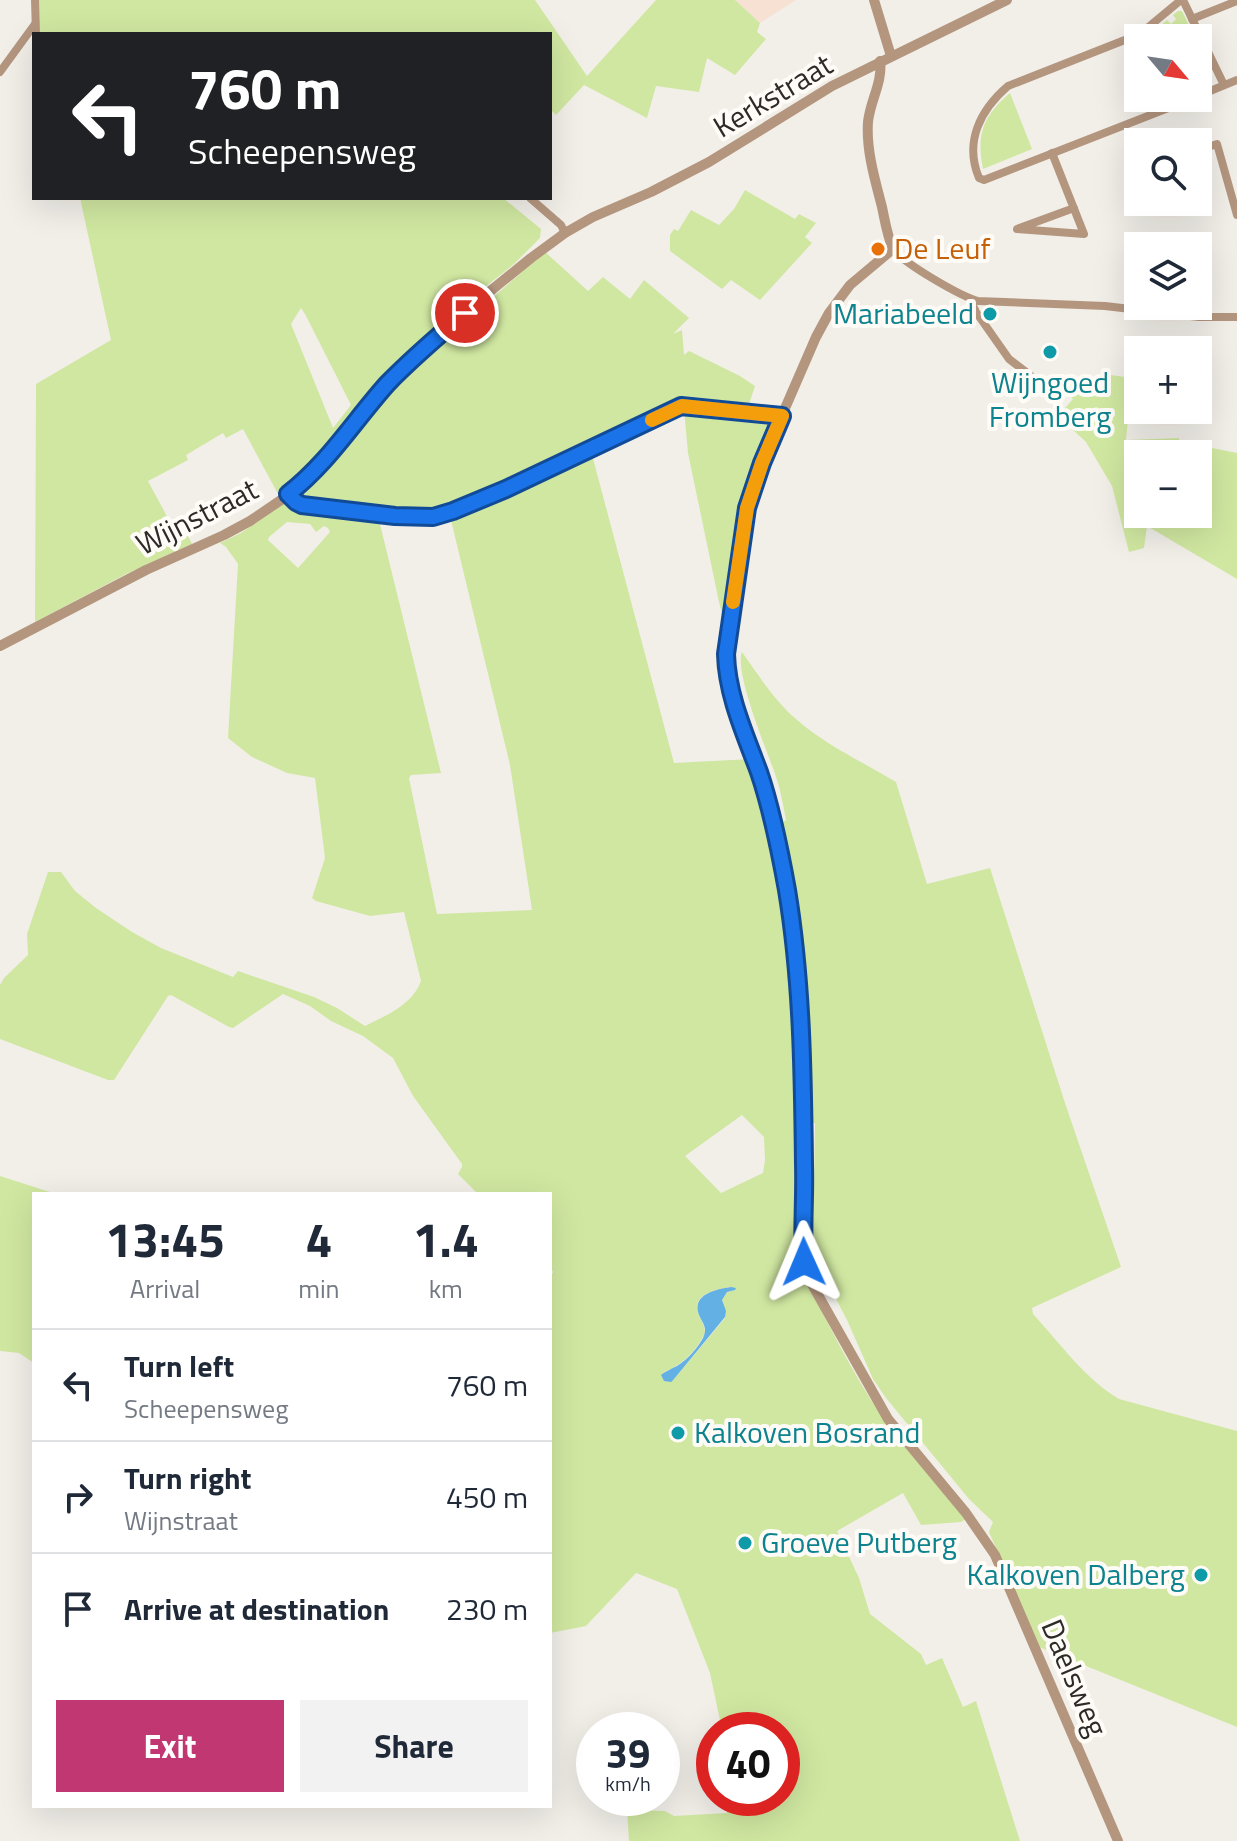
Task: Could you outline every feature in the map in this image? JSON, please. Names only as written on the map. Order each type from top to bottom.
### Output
[{"type":"street","points":[[35,0],[36,29]]},
{"type":"street","points":[[874,0],[891,56]]},
{"type":"street","name":"Kerkstraat","points":[[565,233],[709,162],[832,86],[1007,0]]},
{"type":"street","points":[[1157,112],[984,180],[979,178],[976,170],[973,148],[975,131],[987,107],[1008,86],[1140,34],[1182,0],[1224,85]]},
{"type":"street","points":[[1192,19],[1237,1]]},
{"type":"street","points":[[0,72],[32,34]]},
{"type":"street","points":[[880,61],[881,75],[871,106],[868,132],[887,234],[901,258],[970,299],[981,301],[1105,306],[1193,317],[1237,317]]},
{"type":"street","points":[[1212,90],[1237,80]]},
{"type":"street","points":[[1212,146],[1217,144],[1235,216]]},
{"type":"street","points":[[1052,153],[1074,208],[1084,234],[1017,229],[1074,208]]},
{"type":"street","points":[[532,200],[561,225],[565,233]]},
{"type":"street","name":"Wijnstraat","points":[[0,646],[135,575],[240,526],[288,494],[324,461],[387,384],[415,357],[483,297],[565,233]]},
{"type":"street","name":"Daelsweg","points":[[893,249],[859,276],[836,303],[816,337],[766,452],[747,508],[729,625],[726,661],[730,683],[770,810],[792,923],[802,1066],[806,1270],[888,1419],[972,1520],[995,1555],[1118,1841]]},
{"type":"street","points":[[970,299],[1009,359],[1030,375]]},
{"type":"street","points":[[288,494],[302,505],[403,517],[433,517],[516,484],[681,406],[782,416]]},
{"type":"shaded area","points":[[735,0],[796,0],[760,23]]},
{"type":"green space","points":[[36,0],[535,0],[587,76],[656,0],[735,0],[760,23],[757,32],[766,39],[735,75],[707,58],[699,92],[656,86],[647,118],[584,85],[556,115],[552,111],[552,32],[39,32]]},
{"type":"green space","points":[[1182,11],[1188,24],[1171,24],[1176,19],[1173,15]]},
{"type":"green space","points":[[1010,93],[1032,149],[983,169],[980,146],[984,126],[993,110]]},
{"type":"green space","points":[[745,190],[795,219],[799,214],[816,223],[805,237],[812,243],[760,300],[731,280],[722,289],[670,251],[670,235],[674,229],[678,231],[691,210],[719,225],[734,209]]},
{"type":"green space","points":[[80,200],[505,200],[541,229],[540,238],[514,264],[470,299],[399,365],[295,483],[278,494],[243,429],[226,438],[223,433],[186,455],[188,460],[148,481],[170,522],[180,519],[192,544],[126,574],[35,622],[36,384],[111,340]],"holes":[[[301,308],[351,405],[333,428],[291,324]]]},
{"type":"green space","points":[[543,250],[588,291],[603,277],[630,299],[644,280],[689,318],[673,334],[682,330],[684,355],[689,351],[755,386],[747,410],[680,404],[481,497],[435,513],[307,504],[298,499],[300,491],[411,368],[521,273]]},
{"type":"green space","points":[[1104,374],[1124,377],[1124,424],[1128,424],[1124,440],[1124,528],[1147,528],[1144,548],[1129,552],[1112,486],[1086,442],[1058,416],[1073,399],[1055,378],[1102,383]]},
{"type":"green space","points":[[684,409],[771,416],[776,420],[745,499],[737,537],[726,629],[688,453]]},
{"type":"green space","points":[[1179,438],[1179,440],[1126,440]]},
{"type":"green space","points":[[1212,448],[1237,453],[1237,579],[1150,528],[1212,528]]},
{"type":"green space","points":[[591,451],[674,763],[751,759],[777,826],[786,820],[776,777],[746,692],[742,652],[774,696],[796,719],[832,745],[896,782],[927,884],[990,868],[1121,1267],[1032,1308],[1033,1314],[1084,1371],[1119,1399],[1237,1431],[1237,1727],[1039,1647],[989,1532],[993,1522],[969,1499],[873,1379],[813,1249],[815,1123],[807,1123],[795,1001],[802,1166],[809,1195],[809,1225],[798,1239],[792,1267],[773,1291],[801,1271],[871,1400],[903,1444],[966,1519],[921,1525],[903,1493],[837,1531],[859,1578],[870,1614],[921,1654],[926,1665],[942,1658],[963,1707],[976,1701],[1020,1841],[629,1841],[627,1816],[800,1816],[800,1712],[718,1712],[710,1673],[677,1589],[636,1573],[586,1626],[552,1633],[552,1192],[476,1192],[458,1174],[462,1164],[413,1096],[393,1058],[363,1036],[283,994],[233,1028],[168,996],[114,1080],[0,1039],[0,985],[28,955],[27,934],[48,872],[61,872],[75,891],[96,908],[161,948],[233,977],[238,971],[314,997],[365,1026],[398,1008],[417,989],[421,981],[404,912],[370,916],[312,898],[325,858],[315,778],[287,773],[252,757],[228,738],[238,564],[220,543],[241,533],[284,503],[333,513],[378,516],[441,773],[411,775],[409,778],[437,914],[532,910],[510,765],[450,516]],"holes":[[[287,522],[310,524],[316,532],[324,526],[330,532],[298,568],[268,540]],[[742,1115],[764,1137],[763,1173],[721,1193],[685,1156]],[[731,1287],[735,1290],[727,1292],[722,1300],[725,1318],[674,1379],[664,1372],[689,1356],[705,1333],[697,1306],[702,1297]]]},
{"type":"green space","points":[[0,1176],[50,1192],[32,1192],[32,1362],[19,1353],[0,1351]]},
{"type":"water","points":[[736,1288],[727,1292],[722,1300],[725,1317],[674,1379],[664,1381],[661,1375],[685,1360],[703,1338],[705,1329],[698,1308],[702,1297]]},
{"type":"slow traffic","points":[[652,420],[682,406],[782,416],[747,508],[733,602]]},
{"type":"place","name":"De Leuf","points":[[878,249]]},
{"type":"place","name":"Mariabeeld","points":[[990,314]]},
{"type":"place","name":"Wijngoed Fromberg","points":[[1050,352]]},
{"type":"place","name":"Kalkoven Bosrand","points":[[678,1433]]},
{"type":"place","name":"Groeve Putberg","points":[[745,1543]]},
{"type":"place","name":"Kalkoven Dalberg","points":[[1201,1575]]},
{"type":"route","points":[[465,313],[387,384],[324,461],[288,494],[296,502],[348,511],[433,517],[506,489],[681,406],[782,416],[747,508],[726,654],[739,718],[759,771],[773,822],[793,932],[802,1066],[804,1262]]}]
